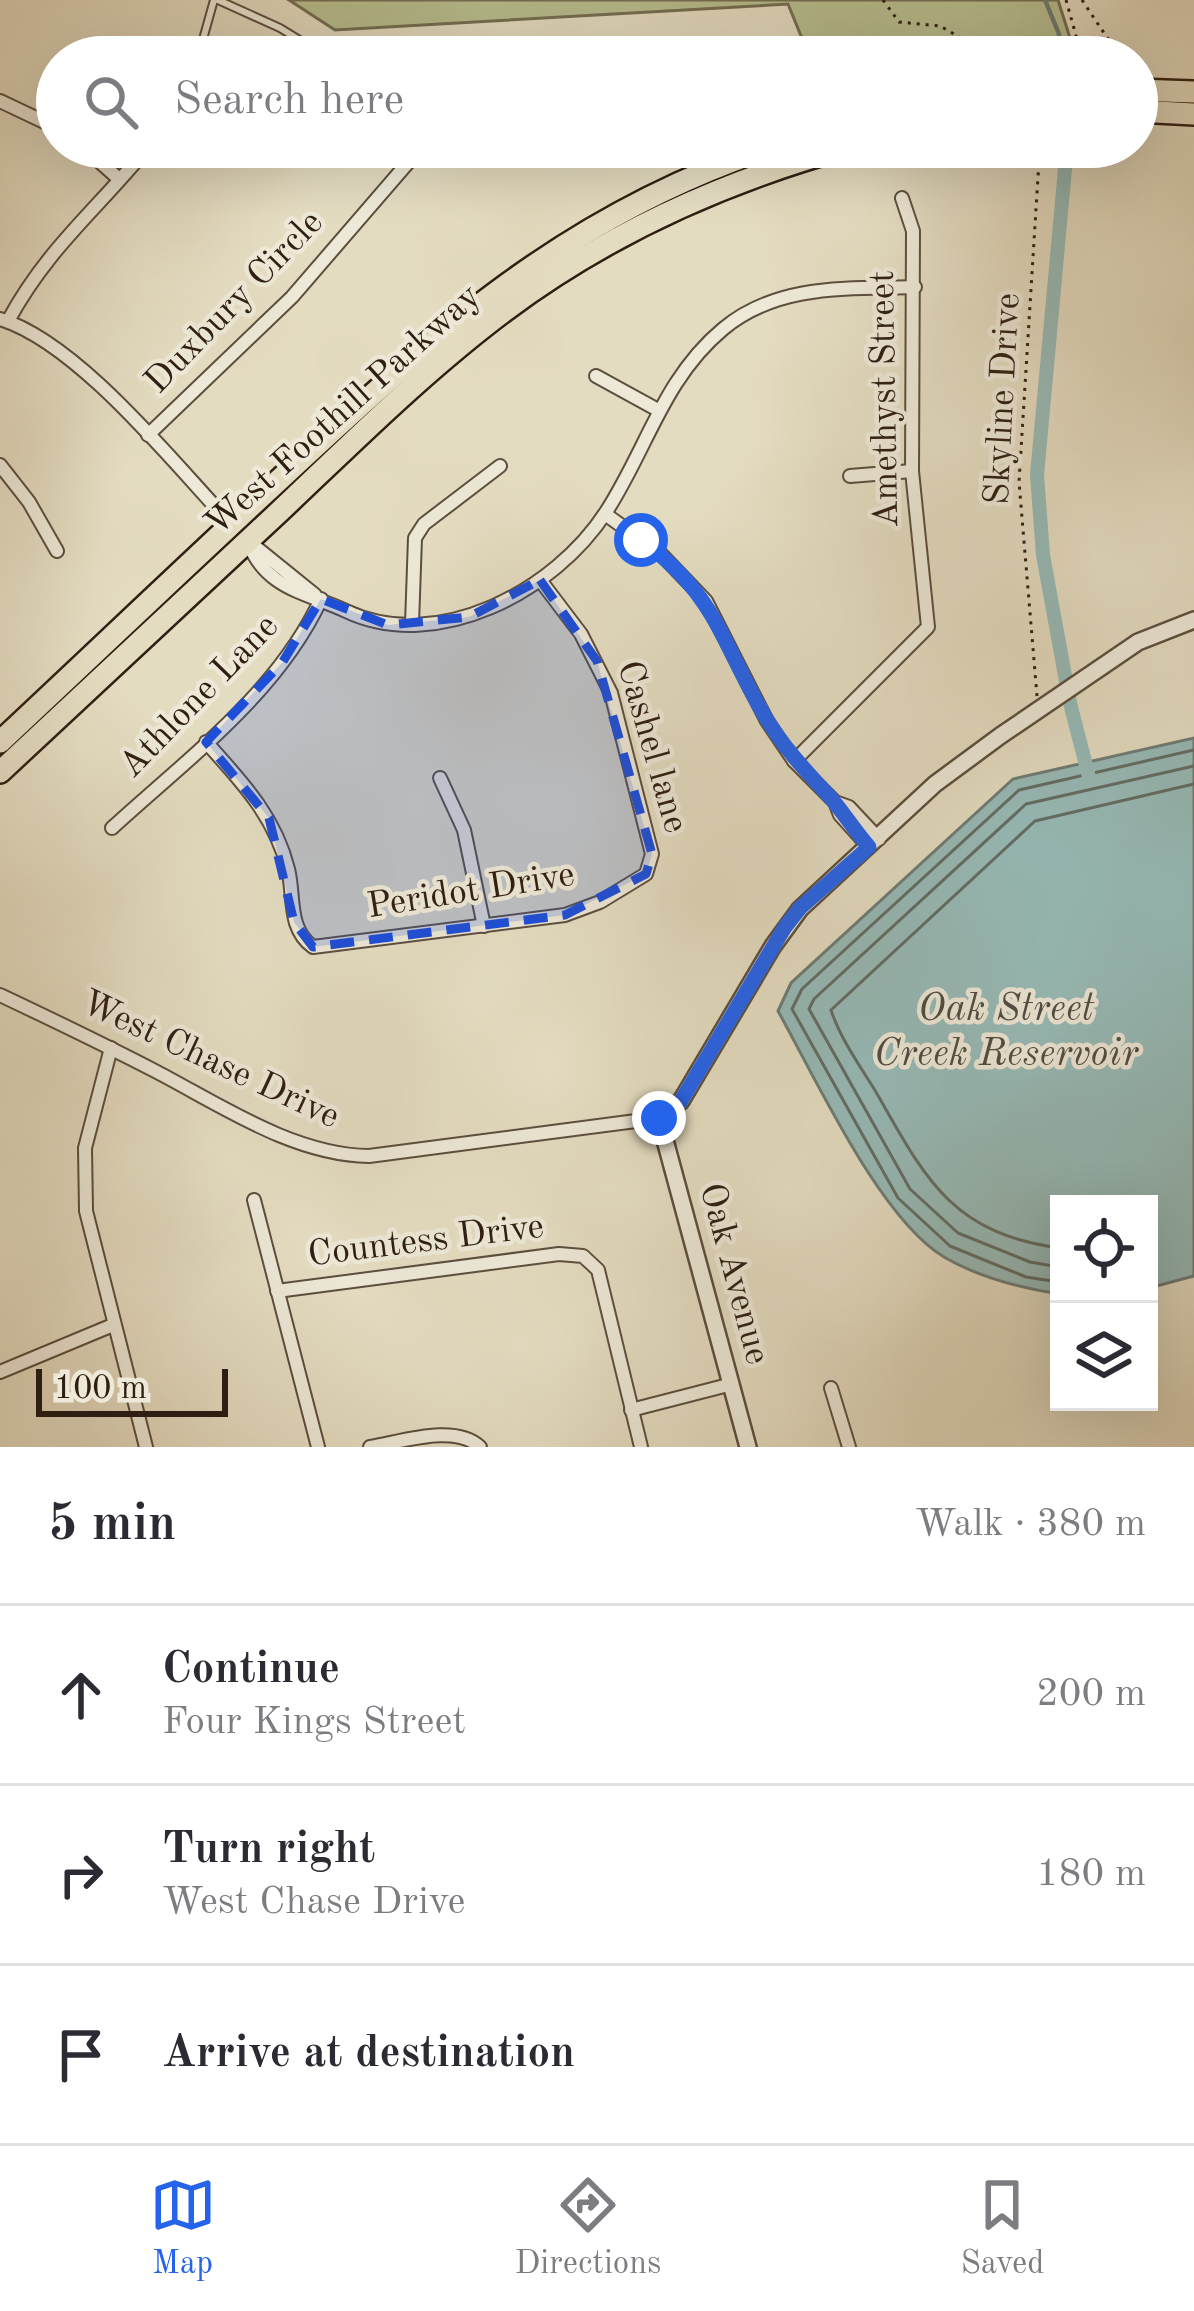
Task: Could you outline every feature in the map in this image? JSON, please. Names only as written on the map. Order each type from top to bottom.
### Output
[{"type":"main road","points":[[1158,91],[1194,92]]},
{"type":"main road","points":[[1158,112],[1194,113]]},
{"type":"main road","name":"West Foothill Parkway","points":[[0,772],[401,367],[496,290],[643,201],[722,168]]},
{"type":"main road","name":"West Foothill Parkway","points":[[0,742],[239,532],[508,308],[644,225],[718,191],[786,168]]},
{"type":"street","points":[[0,101],[36,118]]},
{"type":"street","points":[[107,168],[119,179]]},
{"type":"street","points":[[129,168],[32,277],[4,320],[83,370],[239,532],[254,560],[271,575],[294,593],[373,621],[412,624],[469,617],[508,601],[540,580],[605,514],[673,383],[726,326],[766,305],[836,286],[915,287]]},
{"type":"street","name":"Duxbury Circle","points":[[148,435],[292,297],[403,168]]},
{"type":"street","name":"Amethyst Street","points":[[794,760],[928,627],[912,471],[913,231],[902,198]]},
{"type":"street","points":[[596,376],[658,410]]},
{"type":"street","points":[[0,465],[29,502],[57,551]]},
{"type":"street","points":[[412,624],[415,538],[424,524],[500,466]]},
{"type":"street","points":[[850,476],[912,471]]},
{"type":"street","points":[[605,514],[661,554],[706,602],[767,721],[794,760],[835,802],[840,815],[874,843]]},
{"type":"street","name":"Cashel lane","points":[[540,580],[581,634],[611,693],[652,854],[646,874]]},
{"type":"street","name":"Athlone Lane","points":[[112,828],[206,742],[282,663],[308,628],[321,599]]},
{"type":"street","points":[[659,1118],[681,1101],[800,908],[935,784],[1036,710],[1138,642],[1194,620]]},
{"type":"street","name":"Peridot Drive","points":[[206,742],[269,818],[289,872],[294,922],[301,938],[313,947],[565,915],[600,902],[646,874]]},
{"type":"street","points":[[440,778],[464,830],[484,926]]},
{"type":"street","name":"West Chase Drive","points":[[0,994],[253,1121],[344,1156],[659,1118]]},
{"type":"street","points":[[111,1048],[90,1119],[86,1211],[146,1447]]},
{"type":"street","name":"Oak Avenue","points":[[659,1118],[748,1447]]},
{"type":"street","points":[[254,1200],[318,1447]]},
{"type":"street","name":"Countess Drive","points":[[277,1291],[559,1254],[583,1256],[598,1270],[632,1410]]},
{"type":"street","points":[[0,1372],[113,1325]]},
{"type":"street","points":[[641,1447],[632,1410],[732,1384]]},
{"type":"street","points":[[831,1388],[848,1447]]},
{"type":"street","points":[[370,1447],[457,1435],[475,1443]]},
{"type":"lane","points":[[205,36],[216,0],[293,36]]},
{"type":"path","points":[[883,0],[899,22],[940,26],[957,36]]},
{"type":"path","points":[[1066,0],[1076,36]]},
{"type":"path","points":[[1082,0],[1106,36]]},
{"type":"path","name":"Skyline Drive","points":[[1036,710],[1019,482],[1039,168]]},
{"type":"highlighted area","points":[[540,580],[597,661],[652,854],[646,874],[565,915],[313,947],[294,922],[269,818],[206,742],[282,663],[321,599],[388,625],[469,617]]},
{"type":"green space","points":[[289,0],[1058,0],[1069,36],[801,36],[788,4],[335,30]]},
{"type":"water","name":"Oak Street Creek Reservoir","points":[[1194,738],[1194,1276],[1158,1286],[1158,1195],[1050,1195],[1050,1292],[1015,1285],[944,1257],[896,1212],[873,1180],[778,1011],[791,983],[1013,779]]},
{"type":"waterway","points":[[1045,0],[1059,36]]},
{"type":"waterway","points":[[1065,168],[1037,475],[1043,555],[1089,777]]},
{"type":"route","points":[[641,540],[681,572],[706,602],[767,721],[869,847],[785,927],[681,1101],[659,1118]]}]
